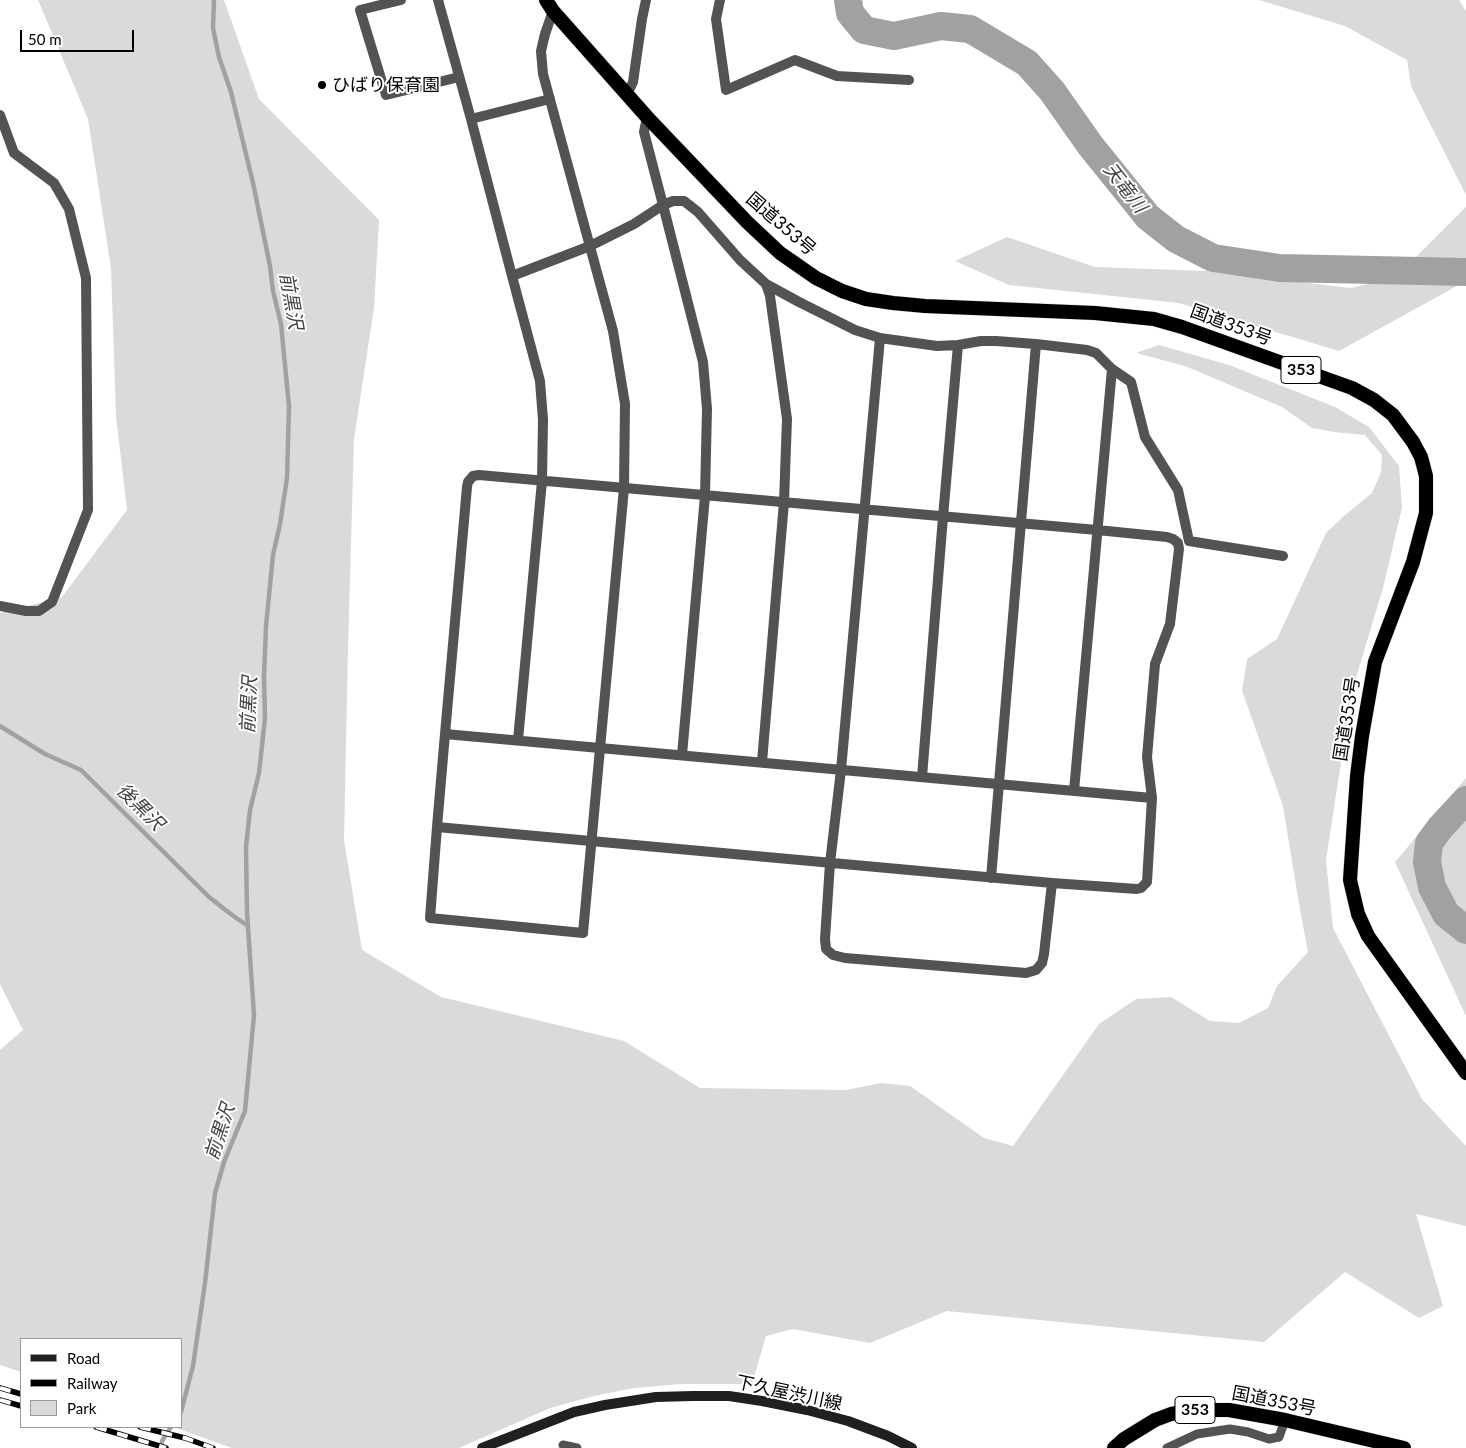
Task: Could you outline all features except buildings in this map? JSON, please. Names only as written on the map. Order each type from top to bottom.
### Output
[{"type":"highway","name":"国道353号","points":[[550,6],[647,116],[747,222],[780,253],[816,278],[866,299],[893,303],[1096,313],[1154,319],[1182,327],[1352,388],[1374,400],[1392,416],[1414,442],[1421,457],[1426,476],[1426,513],[1413,562],[1375,662],[1357,776],[1350,880],[1358,914],[1368,936],[1466,1073]]},
{"type":"highway","name":"国道353号","points":[[1114,1448],[1124,1439],[1155,1420],[1171,1414],[1195,1410],[1230,1410],[1285,1420],[1404,1448]]},
{"type":"main road","name":"下久屋渋川線","points":[[482,1448],[536,1426],[590,1408],[656,1397],[693,1396],[729,1396],[807,1410],[888,1436],[912,1448]]},
{"type":"street","points":[[401,0],[360,10],[386,96],[459,77]]},
{"type":"street","points":[[438,0],[540,381],[544,420],[542,481],[518,740]]},
{"type":"street","points":[[627,94],[634,82],[646,0]]},
{"type":"street","points":[[720,0],[716,19],[726,90],[795,60],[836,76],[909,80]]},
{"type":"street","points":[[437,827],[592,842],[1052,883],[1137,889],[1145,886],[1147,882],[1152,798],[1147,756],[1155,664],[1170,624],[1179,549],[1178,543],[1173,539],[1097,530],[1020,524],[943,516],[706,496],[624,488],[478,475],[473,476],[468,482],[445,734],[437,827],[430,918],[583,933],[592,842],[601,747],[624,488],[625,404],[613,331],[543,74],[541,51],[550,6]]},
{"type":"street","points":[[471,119],[550,98]]},
{"type":"street","points":[[0,115],[14,153],[54,183],[69,209],[86,278],[88,510],[52,602],[39,612],[0,606]]},
{"type":"street","points":[[647,116],[644,132],[703,362],[708,409],[706,496],[682,755]]},
{"type":"street","points":[[512,276],[590,246],[634,224],[663,205],[673,201],[684,201],[698,212],[740,260],[766,284],[855,330],[880,338],[937,346],[981,341],[1036,344],[1088,350],[1096,353],[1112,369],[1131,382],[1145,437],[1178,490],[1189,541],[1284,556]]},
{"type":"street","points":[[762,762],[784,502],[787,419],[770,296],[766,284]]},
{"type":"street","points":[[880,338],[830,863],[824,939],[826,949],[833,955],[845,958],[1026,973],[1036,970],[1042,963],[1052,883]]},
{"type":"street","points":[[990,878],[1036,344]]},
{"type":"street","points":[[922,777],[958,345]]},
{"type":"street","points":[[1074,791],[1112,369]]},
{"type":"street","points":[[445,734],[1152,798]]},
{"type":"lane","points":[[1167,1448],[1196,1434],[1230,1429],[1248,1432],[1269,1439],[1279,1437],[1285,1420]]},
{"type":"lane","points":[[563,1446],[577,1448]]},
{"type":"green space","points":[[38,0],[224,0],[259,99],[379,220],[374,308],[354,439],[348,649],[344,840],[362,950],[441,997],[624,1041],[700,1088],[846,1090],[881,1083],[910,1086],[984,1138],[1013,1146],[1099,1024],[1136,999],[1171,997],[1210,1021],[1239,1023],[1268,1008],[1277,986],[1308,952],[1283,806],[1242,691],[1247,659],[1277,639],[1326,533],[1372,493],[1381,472],[1382,455],[1365,435],[1312,428],[1282,407],[1185,366],[1136,353],[1159,345],[1229,365],[1335,407],[1369,427],[1399,466],[1402,508],[1383,588],[1352,691],[1326,860],[1333,928],[1422,1099],[1466,1146],[1466,1226],[1416,1214],[1443,1306],[1419,1318],[1345,1272],[1264,1342],[947,1311],[870,1343],[793,1329],[766,1336],[752,1384],[682,1384],[634,1388],[594,1396],[550,1408],[459,1448],[232,1448],[176,1428],[182,1428],[182,1338],[20,1338],[20,1372],[0,1365],[0,1050],[23,1030],[0,984],[0,613],[62,597],[127,510],[116,416],[111,268],[88,119]]},
{"type":"green space","points":[[1259,0],[1459,0],[1466,11],[1466,195],[1411,86],[1407,60],[1345,26]]},
{"type":"green space","points":[[1466,207],[1466,281],[1339,351],[1179,303],[1009,285],[955,261],[1007,237],[1095,267],[1206,271],[1351,288],[1396,277]]},
{"type":"green space","points":[[1466,778],[1466,1016],[1395,862]]},
{"type":"waterway","name":"前黒沢","points":[[182,1408],[193,1366],[215,1193],[224,1162],[245,1111],[254,1015],[247,913],[246,847],[250,810],[259,773],[265,718],[266,626],[273,555],[287,478],[289,406],[281,324],[253,183],[213,28],[214,0]]},
{"type":"waterway","name":"天竜川","points":[[848,0],[850,13],[864,30],[894,36],[941,26],[970,29],[1027,63],[1052,91],[1090,145],[1148,217],[1176,239],[1213,258],[1280,268],[1466,272]]},
{"type":"waterway","name":"後黒沢","points":[[0,726],[45,754],[81,770],[209,897],[248,926]]},
{"type":"waterway","name":"天竜川","points":[[1466,800],[1429,843],[1427,862],[1432,887],[1446,914],[1466,930]]},
{"type":"waterway","name":"前黒沢","points":[[161,1448],[162,1441],[170,1428]]},
{"type":"railway","points":[[0,1388],[20,1394]]},
{"type":"railway","points":[[0,1400],[20,1406]]},
{"type":"railway","points":[[99,1428],[166,1448]]},
{"type":"railway","points":[[144,1428],[185,1438],[213,1448]]},
{"type":"place","name":"ひばり保育園","points":[[322,85]]}]
